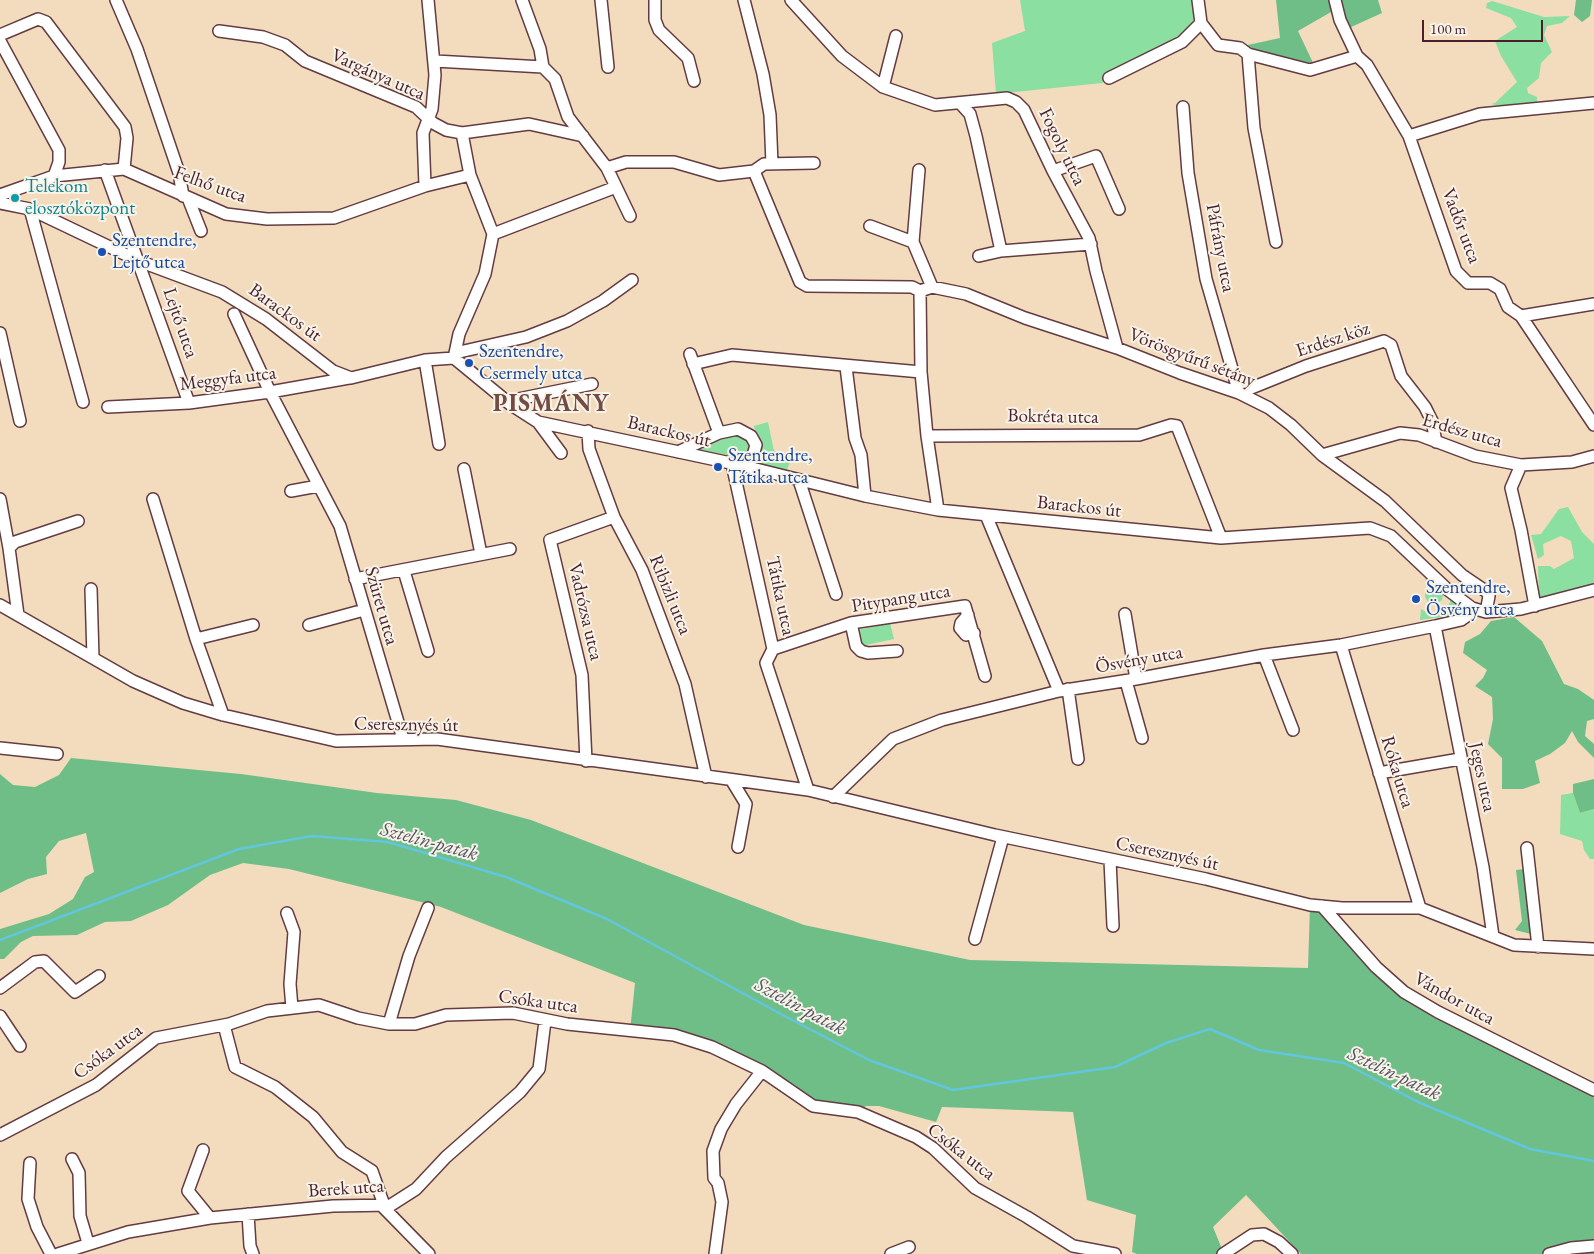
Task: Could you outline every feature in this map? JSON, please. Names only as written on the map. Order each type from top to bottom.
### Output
[{"type":"street","points":[[116,0],[137,49],[186,197],[201,231]]},
{"type":"street","points":[[425,186],[423,133],[432,109],[435,61],[428,0]]},
{"type":"street","points":[[522,0],[540,49],[543,67],[556,79],[568,117],[607,168],[630,216]]},
{"type":"street","points":[[601,0],[608,67]]},
{"type":"street","points":[[655,0],[655,20],[659,30],[688,58],[694,81]]},
{"type":"street","points":[[744,0],[763,74],[770,115],[772,164]]},
{"type":"street","name":"Fogoly utca","points":[[791,0],[842,56],[883,87],[936,105],[1007,98],[1016,102],[1024,110],[1052,171],[1091,244],[1096,271],[1117,348]]},
{"type":"street","points":[[1198,0],[1201,23],[1218,45],[1240,48],[1248,54],[1310,70],[1357,56]]},
{"type":"street","name":"Vadőr utca","points":[[1335,0],[1340,20],[1357,56],[1367,65],[1408,136],[1456,271],[1468,283],[1490,283],[1500,288],[1508,307],[1521,316],[1594,425]]},
{"type":"street","points":[[0,34],[38,19],[46,22],[124,127],[127,138],[124,169]]},
{"type":"street","points":[[1109,78],[1182,42],[1201,23]]},
{"type":"street","name":"Vargánya utca","points":[[219,31],[263,37],[285,45],[305,61],[408,102],[424,113],[427,119],[446,130],[462,133],[529,124],[584,136]]},
{"type":"street","points":[[883,87],[896,36]]},
{"type":"street","points":[[0,41],[59,150],[59,162],[54,176]]},
{"type":"street","points":[[1248,54],[1254,128],[1276,242]]},
{"type":"street","points":[[435,61],[543,67]]},
{"type":"street","points":[[960,103],[970,114],[1002,252]]},
{"type":"street","points":[[1408,136],[1480,114],[1594,103]]},
{"type":"street","name":"Páfrány utca","points":[[1183,107],[1188,172],[1206,279],[1239,392]]},
{"type":"street","points":[[454,355],[459,334],[485,274],[493,234],[470,175],[462,133]]},
{"type":"street","points":[[1052,171],[1096,156],[1119,209]]},
{"type":"street","points":[[607,168],[626,162],[686,163],[710,174],[719,175],[754,171],[764,164],[814,163]]},
{"type":"street","name":"Felhő utca","points":[[0,195],[54,176],[124,169],[226,214],[246,218],[334,218],[425,186],[470,175]]},
{"type":"street","name":"Lejtő utca","points":[[104,170],[139,261],[189,403]]},
{"type":"street","points":[[754,171],[800,282],[806,286],[912,287],[920,291],[932,287],[914,242],[919,170]]},
{"type":"street","points":[[493,234],[616,187]]},
{"type":"street","name":"Barackos út","points":[[0,203],[30,209],[139,261],[222,292],[266,319],[333,371],[351,378]]},
{"type":"street","points":[[30,209],[83,402]]},
{"type":"street","points":[[870,226],[914,242]]},
{"type":"street","points":[[979,256],[1002,252],[1091,244]]},
{"type":"street","points":[[351,378],[526,338],[567,321],[603,301],[632,280]]},
{"type":"street","name":"Vörösgyűrű sétány","points":[[932,287],[966,294],[1025,318],[1117,348],[1180,373],[1239,392],[1269,408],[1291,425],[1322,455],[1385,501],[1462,575],[1487,592],[1489,596],[1486,612]]},
{"type":"street","points":[[920,291],[921,372],[927,436],[938,510]]},
{"type":"street","points":[[1521,316],[1594,304]]},
{"type":"street","name":"Szüret utca","points":[[234,314],[270,392],[340,526],[403,739]]},
{"type":"street","points":[[0,333],[20,421]]},
{"type":"street","name":"Erdész köz","points":[[1239,392],[1306,366],[1384,341],[1391,345],[1401,376],[1425,407],[1432,421],[1436,442]]},
{"type":"street","name":"Barackos út","points":[[454,355],[510,404],[538,422],[561,453]]},
{"type":"street","points":[[719,433],[692,359],[732,355],[921,372]]},
{"type":"street","points":[[425,360],[439,444]]},
{"type":"street","points":[[846,366],[856,438],[861,455],[865,496]]},
{"type":"street","name":"Meggyfa utca","points":[[108,407],[189,403],[351,378]]},
{"type":"street","points":[[510,404],[518,399],[592,384]]},
{"type":"street","name":"Barackos út","points":[[538,422],[588,431],[865,496],[938,510],[1221,538],[1357,528],[1380,530],[1402,545],[1448,590],[1472,608],[1486,612],[1535,606],[1594,590]]},
{"type":"street","name":"Bokréta utca","points":[[927,436],[1139,435],[1171,425],[1176,426],[1221,538]]},
{"type":"street","points":[[678,452],[719,433],[738,429],[747,433],[754,440],[754,454],[752,459],[736,465]]},
{"type":"street","name":"Ribizli utca","points":[[588,431],[589,449],[614,517],[642,570],[685,684],[706,777]]},
{"type":"street","name":"Erdész utca","points":[[1322,455],[1400,433],[1419,435],[1475,456],[1521,465],[1572,462],[1594,456]]},
{"type":"street","name":"Tátika utca","points":[[736,465],[773,649],[766,663],[808,790]]},
{"type":"street","points":[[1521,465],[1511,488],[1535,606]]},
{"type":"street","points":[[464,469],[481,554]]},
{"type":"street","points":[[799,480],[836,594]]},
{"type":"street","points":[[290,491],[318,486]]},
{"type":"street","points":[[153,499],[196,639],[223,715]]},
{"type":"street","points":[[0,500],[18,615]]},
{"type":"street","points":[[986,515],[1064,690],[1078,759]]},
{"type":"street","name":"Vadrózsa utca","points":[[586,761],[582,675],[550,540],[614,517]]},
{"type":"street","points":[[9,548],[15,542],[78,521]]},
{"type":"street","points":[[355,579],[510,549]]},
{"type":"street","points":[[404,571],[428,651]]},
{"type":"street","points":[[91,589],[93,658]]},
{"type":"street","name":"Cseresznyés út","points":[[0,605],[133,681],[175,700],[223,715],[336,741],[436,739],[808,790],[1003,837],[1322,906],[1420,908],[1514,945],[1594,949]]},
{"type":"street","name":"Pitypang utca","points":[[773,649],[851,623],[967,607],[985,676]]},
{"type":"street","name":"Ösvény utca","points":[[833,797],[894,739],[942,720],[1064,690],[1131,680],[1264,655],[1341,645],[1435,626],[1461,620],[1468,615],[1472,608]]},
{"type":"street","points":[[309,625],[364,610]]},
{"type":"street","points":[[1125,614],[1131,680],[1142,738]]},
{"type":"street","points":[[851,623],[856,646],[861,651],[897,651]]},
{"type":"street","points":[[196,639],[253,625]]},
{"type":"street","name":"Jeges utca","points":[[1435,626],[1483,867],[1493,936]]},
{"type":"street","name":"Róka utca","points":[[1341,645],[1420,908]]},
{"type":"street","points":[[1264,655],[1293,730]]},
{"type":"street","points":[[0,748],[57,754]]},
{"type":"street","points":[[1379,773],[1460,759]]},
{"type":"street","points":[[732,781],[746,804],[738,847]]},
{"type":"street","points":[[975,939],[1003,837]]},
{"type":"street","points":[[1527,848],[1538,947]]},
{"type":"street","points":[[1110,860],[1113,926]]},
{"type":"street","name":"Vándor utca","points":[[1322,906],[1376,967],[1404,992],[1438,1012],[1594,1090]]},
{"type":"street","points":[[389,1024],[409,956],[428,908]]},
{"type":"street","points":[[287,913],[294,932],[290,984],[292,1008]]},
{"type":"street","points":[[0,988],[35,962],[44,961],[75,992],[99,976]]},
{"type":"street","name":"Csóka utca","points":[[0,1136],[96,1085],[156,1038],[224,1025],[267,1011],[319,1005],[358,1018],[389,1024],[415,1024],[446,1015],[513,1013],[545,1021],[674,1035],[712,1047],[762,1071],[812,1106],[858,1112],[916,1137],[933,1148],[975,1188],[1027,1216],[1073,1246],[1115,1254]]},
{"type":"street","points":[[1,1018],[20,1046]]},
{"type":"street","name":"Berek utca","points":[[58,1254],[76,1251],[88,1243],[128,1232],[210,1218],[333,1206],[391,1205],[416,1189],[446,1157],[520,1092],[539,1069],[545,1021]]},
{"type":"street","points":[[224,1025],[235,1067],[275,1087],[313,1117],[342,1152],[372,1171],[382,1205],[429,1254]]},
{"type":"street","points":[[715,1254],[722,1202],[718,1184],[714,1178],[712,1151],[721,1129],[736,1104],[762,1071]]},
{"type":"street","points":[[203,1150],[188,1192],[210,1218]]},
{"type":"street","points":[[72,1159],[79,1173],[80,1216],[88,1243]]},
{"type":"street","points":[[30,1163],[28,1199],[37,1227],[51,1254]]},
{"type":"street","points":[[248,1214],[250,1246],[253,1254]]},
{"type":"street","points":[[1223,1254],[1252,1235],[1264,1234],[1279,1242],[1292,1254]]},
{"type":"street","points":[[1549,1254],[1571,1248],[1594,1246]]},
{"type":"street","points":[[891,1254],[909,1247]]},
{"type":"green space","points":[[1020,0],[1204,0],[1206,23],[1181,42],[1102,83],[996,94],[992,43],[1025,31]]},
{"type":"green space","points":[[1276,0],[1378,0],[1382,13],[1349,28],[1338,8],[1298,31],[1315,67],[1311,74],[1243,46],[1280,38]]},
{"type":"green space","points":[[1576,0],[1592,0],[1590,16],[1582,22],[1574,15]]},
{"type":"green space","points":[[1492,1],[1544,17],[1570,16],[1562,23],[1547,26],[1544,35],[1552,52],[1541,63],[1539,78],[1527,88],[1528,93],[1537,97],[1537,102],[1505,107],[1491,104],[1495,103],[1517,82],[1501,56],[1495,41],[1517,27],[1511,18],[1486,8],[1487,3]]},
{"type":"green space","points":[[768,422],[774,451],[792,458],[785,474],[755,466],[760,451],[754,426]]},
{"type":"green space","points":[[732,432],[751,440],[750,454],[743,458],[691,448]]},
{"type":"green space","points":[[1568,507],[1582,532],[1594,544],[1594,586],[1539,599],[1538,566],[1550,566],[1554,569],[1574,558],[1571,541],[1561,536],[1543,544],[1544,555],[1538,559],[1531,535],[1541,534],[1559,509]]},
{"type":"green space","points":[[1426,573],[1444,591],[1442,600],[1438,603],[1428,602],[1425,597],[1425,591],[1429,591],[1430,587],[1425,586]]},
{"type":"green space","points":[[1451,598],[1465,607],[1463,614],[1420,620],[1421,609],[1430,614],[1443,612],[1448,608]]},
{"type":"green space","points":[[1514,617],[1542,641],[1564,684],[1578,689],[1594,700],[1594,719],[1587,721],[1585,736],[1594,744],[1594,758],[1578,742],[1572,731],[1565,743],[1550,754],[1535,761],[1540,783],[1523,789],[1502,789],[1502,758],[1488,744],[1493,719],[1492,697],[1475,686],[1483,678],[1487,670],[1463,653],[1465,642],[1480,634],[1491,621]]},
{"type":"green space","points":[[890,623],[894,639],[861,646],[858,630]]},
{"type":"green space","points":[[71,758],[241,774],[377,793],[456,800],[531,820],[804,925],[970,960],[1308,968],[1310,905],[1322,906],[1388,980],[1594,1090],[1594,1254],[1301,1254],[1246,1195],[1213,1227],[1222,1249],[1216,1254],[1137,1254],[1132,1252],[1136,1215],[1087,1200],[1073,1112],[942,1107],[936,1122],[879,1106],[866,1106],[858,1112],[823,1108],[712,1047],[630,1031],[635,983],[441,907],[289,869],[243,863],[210,875],[168,905],[131,921],[105,922],[77,935],[33,936],[21,942],[4,959],[0,959],[0,929],[49,914],[73,899],[85,877],[94,872],[86,833],[59,841],[46,857],[47,874],[28,879],[0,893],[0,774],[13,785],[35,787],[59,775]]},
{"type":"green space","points":[[1594,779],[1594,809],[1580,813],[1573,793],[1573,784]]},
{"type":"green space","points":[[1573,793],[1580,813],[1594,809],[1594,859],[1590,859],[1584,850],[1582,841],[1560,834],[1561,795]]},
{"type":"green space","points":[[1525,869],[1531,934],[1515,930],[1522,921],[1516,870]]},
{"type":"waterway","name":"Sztelin-patak","points":[[0,940],[239,849],[312,836],[388,842],[506,877],[607,919],[869,1060],[953,1090],[1115,1067],[1166,1043],[1210,1029],[1259,1050],[1344,1063],[1418,1102],[1530,1149],[1594,1161]]},
{"type":"place","name":"Telekom elosztóközpont","points":[[15,198]]},
{"type":"place","name":"Szentendre, Lejtő utca","points":[[102,252]]},
{"type":"place","name":"Szentendre, Csermely utca","points":[[469,363]]},
{"type":"place","name":"Szentendre, Tátika utca","points":[[718,467]]},
{"type":"place","name":"Szentendre, Ösvény utca","points":[[1416,599]]},
{"type":"district","name":"PISMÁNY","points":[[551,404]]}]
